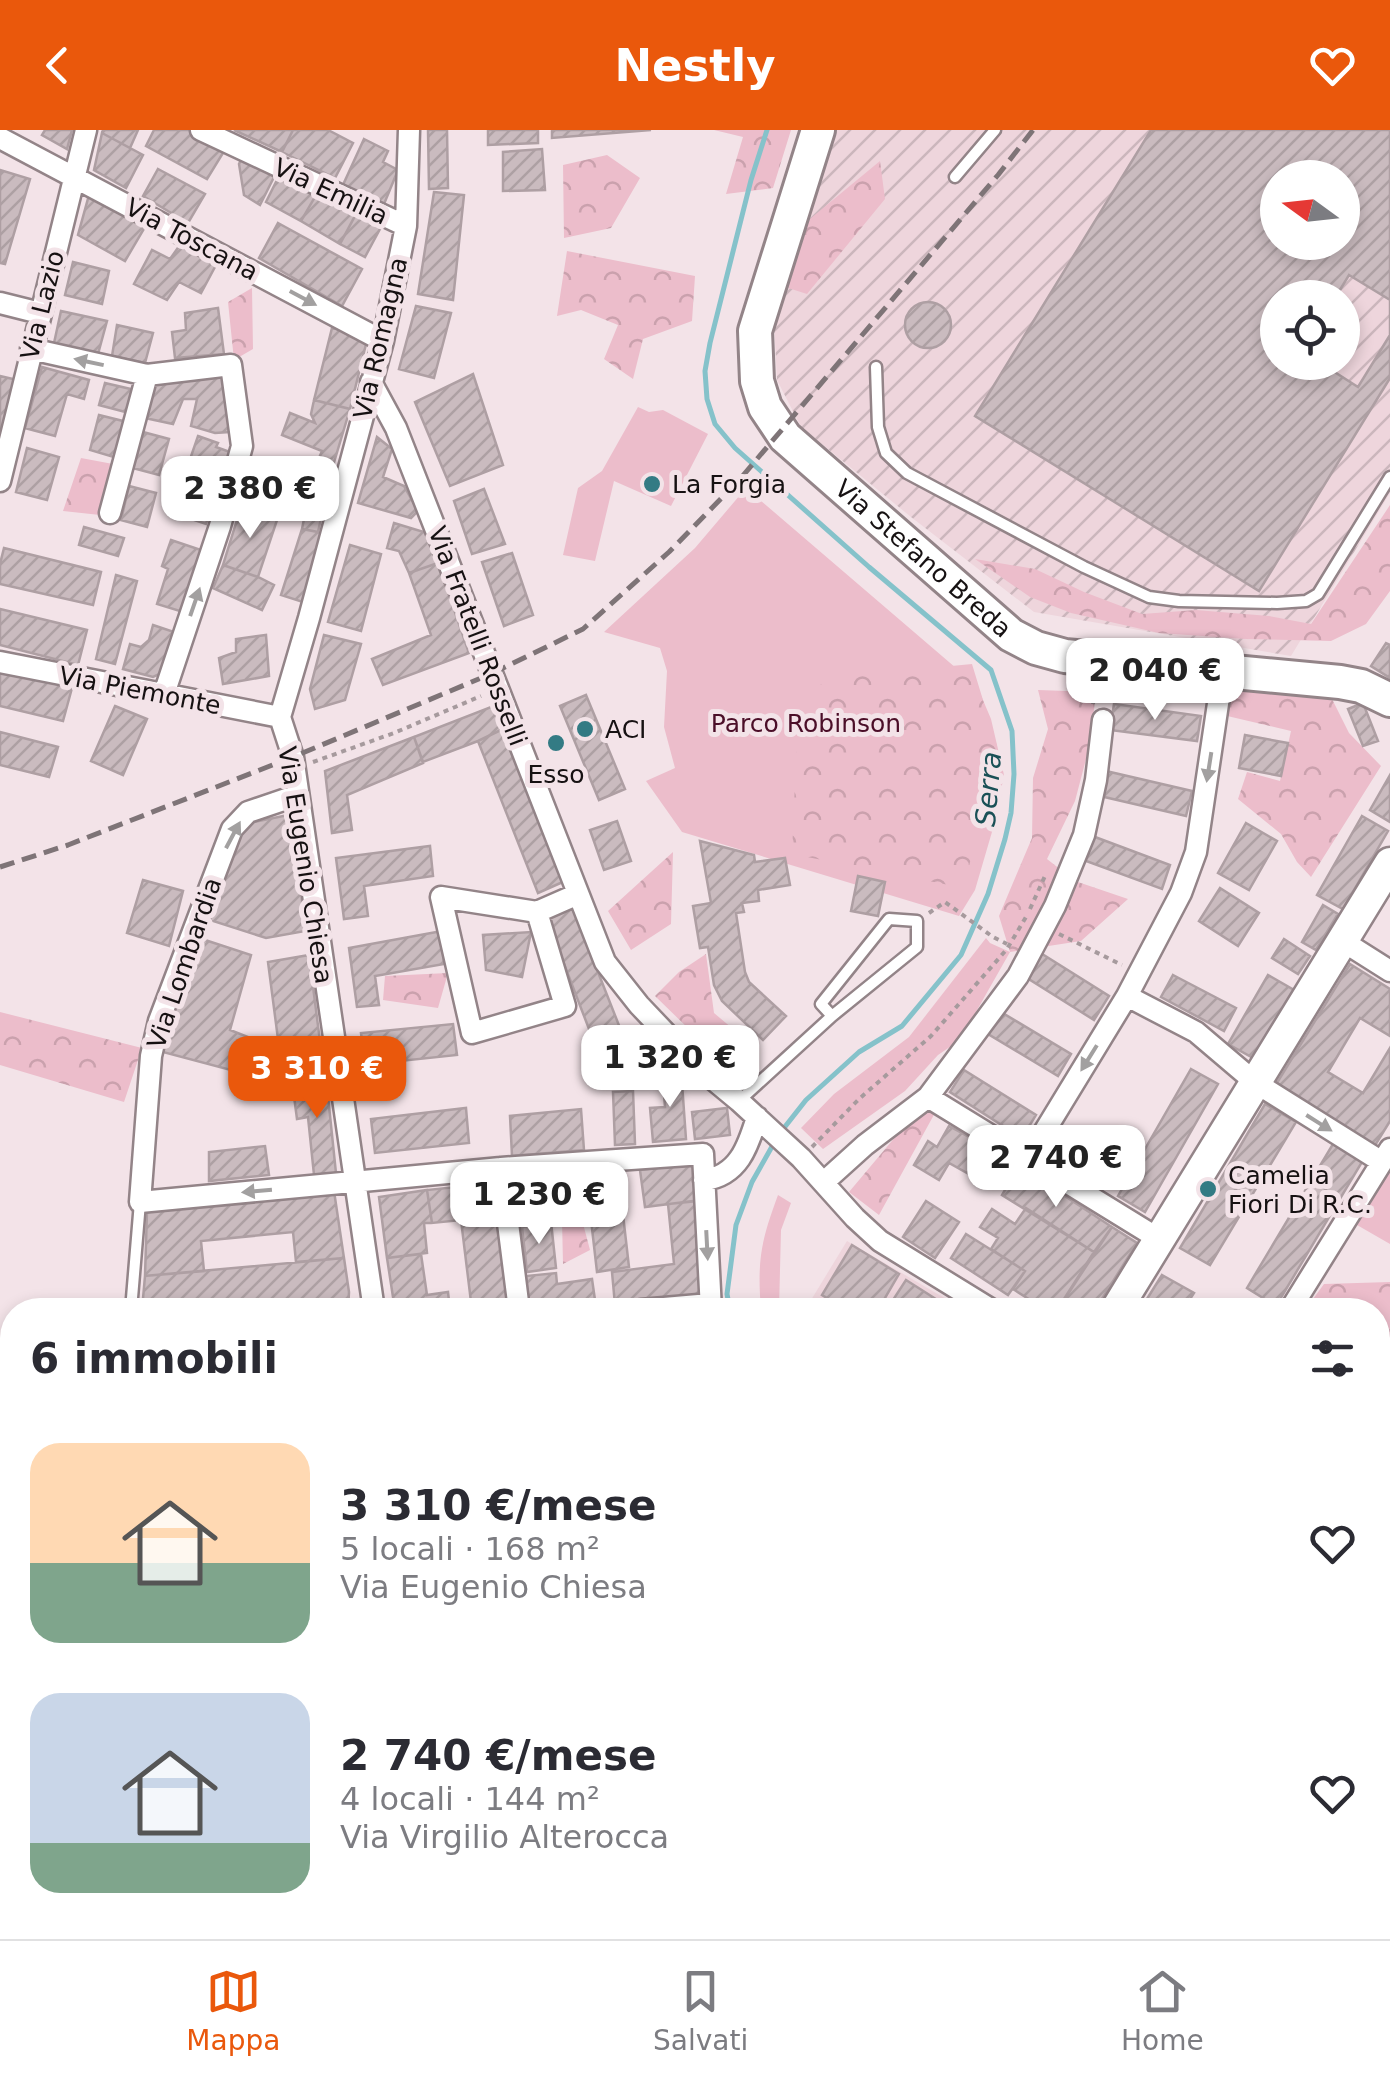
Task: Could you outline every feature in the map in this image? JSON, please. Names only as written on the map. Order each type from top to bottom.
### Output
[{"type":"main road","name":"Via Stefano Breda","points":[[818,130],[755,332],[757,381],[765,406],[784,437],[1011,635],[1036,648],[1065,656],[1340,682],[1361,686],[1390,700]]},
{"type":"street","name":"Via Lazio","points":[[0,481],[86,130]]},
{"type":"street","name":"Via Emilia","points":[[202,130],[406,226]]},
{"type":"street","name":"Via Romagna","points":[[280,717],[383,341],[406,226],[409,130]]},
{"type":"street","name":"Via Toscana","points":[[0,138],[383,341]]},
{"type":"street","points":[[0,303],[40,312]]},
{"type":"street","points":[[31,349],[147,374],[231,365],[242,446],[220,526],[164,694]]},
{"type":"street","points":[[110,513],[147,374]]},
{"type":"street","name":"Via Fratelli Rosselli","points":[[372,382],[396,428],[605,962],[698,1068],[801,1158],[880,1241],[973,1298]]},
{"type":"street","name":"Via Piemonte","points":[[0,662],[280,717]]},
{"type":"street","points":[[1027,1160],[1127,996],[1181,893],[1196,852],[1224,670]]},
{"type":"street","name":"Via Eugenio Chiesa","points":[[280,717],[294,768],[372,1298]]},
{"type":"street","points":[[824,1182],[928,1097],[1018,976],[1055,906],[1084,835],[1103,720]]},
{"type":"street","name":"Via Lombardia","points":[[140,1202],[151,1056],[159,1022],[232,829],[248,812],[298,795]]},
{"type":"street","points":[[1123,1298],[1390,863]]},
{"type":"street","points":[[538,912],[565,1006],[472,1033],[440,896],[538,912],[578,894]]},
{"type":"street","points":[[1340,940],[1390,971]]},
{"type":"street","points":[[1127,996],[1196,1032],[1256,1083],[1386,1156],[1297,1298]]},
{"type":"street","points":[[928,1097],[1158,1238]]},
{"type":"street","points":[[704,1180],[720,1178],[747,1150],[762,1122]]},
{"type":"street","points":[[140,1202],[500,1168],[703,1154],[711,1298]]},
{"type":"street","points":[[500,1168],[517,1298]]},
{"type":"lane","points":[[955,177],[995,130]]},
{"type":"lane","points":[[876,367],[878,426],[886,453],[907,472],[1148,598],[1278,603],[1306,600],[1318,594],[1390,476]]},
{"type":"lane","points":[[739,1101],[832,1016],[917,947],[917,921],[889,919],[821,1004],[832,1016]]},
{"type":"lane","points":[[132,1298],[140,1202]]},
{"type":"path","points":[[294,768],[394,734],[499,688]]},
{"type":"path","points":[[917,921],[944,902],[1011,946],[1023,926],[1044,926],[1139,974]]},
{"type":"shaded area","points":[[834,130],[1390,130],[1390,493],[1291,656],[1034,612],[801,427],[777,380],[774,322]]},
{"type":"shaded area","points":[[847,1241],[944,1298],[812,1298]]},
{"type":"green space","points":[[714,130],[791,130],[773,188],[726,194],[743,137]]},
{"type":"green space","points":[[607,155],[640,178],[611,228],[564,238],[563,165]]},
{"type":"green space","points":[[880,161],[885,199],[807,294],[785,287],[805,223]]},
{"type":"green space","points":[[567,251],[695,276],[692,321],[643,339],[633,379],[604,359],[618,325],[581,310],[557,316]]},
{"type":"green space","points":[[252,288],[253,349],[234,360],[228,302]]},
{"type":"green space","name":"La Forgia","points":[[638,407],[649,412],[663,410],[708,434],[671,506],[614,481],[595,561],[563,555],[578,488],[602,471]]},
{"type":"green space","points":[[81,458],[113,464],[100,515],[63,511]]},
{"type":"green space","name":"Parco Robinson","points":[[746,488],[977,686],[991,719],[1004,775],[975,890],[959,916],[682,832],[646,781],[675,768],[664,727],[667,671],[660,648],[604,632],[695,548]]},
{"type":"green space","points":[[1390,505],[1390,591],[1366,624],[1331,641],[1159,633],[1071,613],[1030,597],[975,559],[1035,569],[1142,614],[1196,610],[1311,624]]},
{"type":"green space","points":[[972,664],[997,746],[964,888],[792,854],[798,709],[827,678]]},
{"type":"green space","points":[[1236,669],[1332,699],[1349,733],[1381,766],[1311,877],[1281,834],[1238,799],[1247,772],[1280,781],[1291,731],[1223,715]]},
{"type":"green space","points":[[1038,690],[1096,692],[1090,744],[1075,801],[1047,859],[1075,881],[1128,899],[1081,941],[1010,952],[999,916],[1032,838],[1033,778],[1048,729]]},
{"type":"green space","points":[[673,852],[671,924],[631,950],[608,911]]},
{"type":"green space","points":[[986,938],[1010,952],[960,1040],[938,1055],[905,1091],[823,1149],[801,1128],[834,1094],[909,1037]]},
{"type":"green space","points":[[706,954],[714,1013],[757,1049],[732,1071],[655,996],[679,972]]},
{"type":"green space","points":[[448,973],[438,1008],[383,1000],[385,976]]},
{"type":"green space","points":[[0,1012],[142,1048],[124,1102],[0,1065]]},
{"type":"green space","points":[[936,1111],[879,1215],[849,1192],[912,1117]]},
{"type":"green space","points":[[1390,1171],[1390,1244],[1357,1225]]},
{"type":"green space","points":[[778,1195],[791,1203],[781,1230],[779,1298],[761,1298],[762,1251]]},
{"type":"green space","points":[[581,1216],[590,1250],[563,1264],[562,1220]]},
{"type":"green space","points":[[1390,1282],[1390,1298],[1314,1298],[1324,1284]]},
{"type":"building","points":[[45,130],[72,130],[67,149],[42,135]]},
{"type":"building","points":[[138,130],[130,148],[102,133]]},
{"type":"building","points":[[154,130],[190,130],[226,148],[207,179],[146,146]]},
{"type":"building","points":[[234,130],[293,130],[282,152]]},
{"type":"building","points":[[293,130],[328,130],[353,143],[335,178],[282,152]]},
{"type":"building","points":[[428,130],[447,130],[448,188],[429,189]]},
{"type":"building","points":[[488,130],[538,130],[538,143],[488,145]]},
{"type":"building","points":[[552,130],[651,130],[552,138]]},
{"type":"building","points":[[1151,130],[1390,130],[1390,378],[1259,591],[975,416]]},
{"type":"building","points":[[102,133],[143,155],[126,188],[94,170]]},
{"type":"building","points":[[364,139],[388,151],[383,162],[398,170],[384,204],[343,185]]},
{"type":"building","points":[[542,149],[545,190],[503,191],[503,152]]},
{"type":"building","points":[[243,156],[276,173],[260,205],[244,195],[239,164]]},
{"type":"building","points":[[158,169],[205,194],[188,223],[143,196]]},
{"type":"building","points":[[0,170],[30,179],[5,264],[0,263]]},
{"type":"building","points":[[279,176],[316,195],[301,221],[266,202]]},
{"type":"building","points":[[434,192],[464,195],[453,300],[418,294]]},
{"type":"building","points":[[89,195],[145,227],[125,261],[78,235]]},
{"type":"building","points":[[316,195],[356,214],[340,244],[301,221]]},
{"type":"building","points":[[356,214],[381,227],[365,257],[340,244]]},
{"type":"building","points":[[278,223],[362,269],[342,306],[259,258]]},
{"type":"building","points":[[180,245],[216,265],[201,293],[179,282],[167,300],[134,284],[152,250],[170,259]]},
{"type":"building","points":[[73,262],[109,271],[102,304],[65,295]]},
{"type":"building","points":[[1360,282],[1390,300],[1390,335],[1358,387],[1347,380],[1360,380]]},
{"type":"building","points":[[928,302],[944,309],[951,325],[944,341],[928,348],[912,341],[905,325],[912,309]]},
{"type":"building","points":[[416,306],[451,313],[434,378],[399,369]]},
{"type":"building","points":[[218,308],[224,354],[175,358],[172,332],[186,330],[185,313]]},
{"type":"building","points":[[61,311],[107,321],[98,354],[54,343]]},
{"type":"building","points":[[117,325],[153,333],[145,363],[112,356]]},
{"type":"building","points":[[332,328],[368,336],[350,409],[314,400]]},
{"type":"building","points":[[42,367],[89,380],[84,399],[67,394],[55,436],[25,428]]},
{"type":"building","points":[[225,373],[229,432],[215,433],[191,426],[197,399],[183,399],[173,424],[145,418],[155,382]]},
{"type":"building","points":[[473,374],[503,465],[450,486],[415,402]]},
{"type":"building","points":[[0,376],[17,380],[0,448]]},
{"type":"building","points":[[105,383],[135,390],[129,413],[99,405]]},
{"type":"building","points":[[314,400],[350,409],[332,469],[314,470],[322,451],[282,435],[290,413],[315,423],[311,414]]},
{"type":"building","points":[[99,415],[127,422],[117,458],[90,450]]},
{"type":"building","points":[[143,432],[169,439],[159,475],[133,468]]},
{"type":"building","points":[[198,436],[230,452],[221,479],[187,468]]},
{"type":"building","points":[[377,437],[392,449],[383,477],[404,486],[418,511],[411,518],[358,503]]},
{"type":"building","points":[[27,448],[59,457],[47,500],[16,492]]},
{"type":"building","points":[[332,469],[318,532],[302,529],[314,470]]},
{"type":"building","points":[[184,478],[218,489],[206,524],[173,513]]},
{"type":"building","points":[[129,486],[156,493],[147,527],[121,520]]},
{"type":"building","points":[[484,489],[505,544],[472,554],[454,501]]},
{"type":"building","points":[[241,507],[278,517],[258,577],[223,565]]},
{"type":"building","points":[[394,523],[427,533],[438,563],[409,573],[399,551],[387,548]]},
{"type":"building","points":[[84,527],[124,538],[118,556],[79,545]]},
{"type":"building","points":[[302,529],[328,538],[309,604],[281,595]]},
{"type":"building","points":[[171,540],[204,551],[183,612],[157,604],[168,569],[162,566]]},
{"type":"building","points":[[350,545],[381,554],[361,631],[328,622]]},
{"type":"building","points":[[4,548],[101,572],[93,605],[0,584]]},
{"type":"building","points":[[512,553],[533,615],[504,626],[482,562]]},
{"type":"building","points":[[438,563],[469,653],[383,685],[372,659],[431,635],[409,573]]},
{"type":"building","points":[[223,565],[274,585],[262,610],[213,588]]},
{"type":"building","points":[[116,575],[137,581],[115,664],[96,659]]},
{"type":"building","points":[[0,609],[87,630],[78,665],[0,645]]},
{"type":"building","points":[[153,625],[177,633],[164,672],[153,677],[123,669],[130,644],[141,647],[149,640]]},
{"type":"building","points":[[266,635],[269,676],[223,684],[219,658],[236,652],[236,639]]},
{"type":"building","points":[[324,635],[361,644],[345,700],[315,709],[310,689]]},
{"type":"building","points":[[1386,643],[1390,645],[1390,678],[1371,666]]},
{"type":"building","points":[[0,670],[72,688],[63,721],[0,706]]},
{"type":"building","name":"ACI","points":[[586,695],[625,789],[599,800],[560,706]]},
{"type":"building","points":[[1363,703],[1378,741],[1363,746],[1348,709]]},
{"type":"building","points":[[1114,704],[1201,716],[1197,741],[1110,730]]},
{"type":"building","points":[[115,706],[147,719],[123,775],[91,761]]},
{"type":"building","points":[[491,707],[503,729],[423,762],[414,737]]},
{"type":"building","points":[[503,729],[565,881],[538,893],[478,741]]},
{"type":"building","points":[[0,732],[58,747],[49,777],[0,765]]},
{"type":"building","points":[[1245,735],[1288,743],[1281,776],[1239,768]]},
{"type":"building","points":[[414,737],[423,763],[347,795],[352,830],[332,833],[325,771]]},
{"type":"building","points":[[1106,771],[1192,791],[1186,816],[1100,796]]},
{"type":"building","points":[[1390,775],[1390,822],[1370,810]]},
{"type":"building","points":[[293,814],[305,931],[266,938],[210,920],[244,824]]},
{"type":"building","points":[[1362,816],[1388,831],[1343,909],[1317,895]]},
{"type":"building","points":[[617,821],[631,861],[604,870],[590,830]]},
{"type":"building","points":[[1246,823],[1277,841],[1249,890],[1218,873]]},
{"type":"building","points":[[1087,834],[1170,865],[1162,889],[1078,858]]},
{"type":"building","points":[[700,841],[754,855],[755,862],[785,858],[790,885],[758,890],[759,901],[742,903],[744,912],[736,913],[749,982],[786,1016],[763,1040],[722,1001],[714,985],[708,947],[700,948],[693,906],[711,903]]},
{"type":"building","points":[[430,846],[433,876],[364,886],[368,916],[344,919],[336,858]]},
{"type":"building","points":[[858,876],[885,882],[878,916],[851,911]]},
{"type":"building","points":[[143,880],[183,891],[169,946],[127,933]]},
{"type":"building","points":[[1220,888],[1259,913],[1238,946],[1199,921]]},
{"type":"building","points":[[1323,905],[1338,914],[1316,950],[1302,942]]},
{"type":"building","points":[[572,906],[631,1056],[604,1068],[546,917]]},
{"type":"building","points":[[442,931],[444,964],[375,976],[379,1005],[357,1007],[349,948]]},
{"type":"building","points":[[531,932],[522,977],[486,970],[483,935]]},
{"type":"building","points":[[202,939],[251,955],[230,1030],[248,1037],[242,1073],[159,1051]]},
{"type":"building","points":[[1284,939],[1310,956],[1298,974],[1272,958]]},
{"type":"building","points":[[1039,952],[1109,996],[1094,1020],[1024,976]]},
{"type":"building","points":[[309,955],[323,1065],[282,1070],[268,962]]},
{"type":"building","points":[[1350,964],[1390,989],[1390,1036],[1360,1018],[1328,1072],[1363,1093],[1390,1048],[1390,1121],[1374,1147],[1275,1086]]},
{"type":"building","points":[[1173,975],[1236,1008],[1224,1031],[1161,997]]},
{"type":"building","points":[[1268,975],[1294,990],[1255,1059],[1228,1044]]},
{"type":"building","points":[[1001,1012],[1071,1054],[1058,1076],[988,1034]]},
{"type":"building","points":[[453,1024],[457,1055],[390,1062],[394,1097],[369,1098],[361,1033]]},
{"type":"building","points":[[681,1069],[686,1139],[653,1142],[650,1108],[665,1107],[662,1070]]},
{"type":"building","points":[[1191,1069],[1218,1084],[1145,1212],[1118,1196]]},
{"type":"building","points":[[964,1070],[1036,1115],[1022,1138],[950,1092]]},
{"type":"building","points":[[326,1077],[336,1173],[314,1175],[308,1117],[297,1119],[292,1081]]},
{"type":"building","points":[[633,1091],[635,1144],[615,1145],[613,1092]]},
{"type":"building","points":[[1265,1104],[1296,1122],[1210,1265],[1180,1248]]},
{"type":"building","points":[[466,1108],[469,1143],[375,1153],[371,1119]]},
{"type":"building","points":[[727,1108],[730,1135],[695,1139],[692,1112]]},
{"type":"building","points":[[581,1109],[584,1150],[512,1156],[510,1116]]},
{"type":"building","points":[[949,1126],[1007,1158],[992,1187],[949,1163],[939,1180],[914,1165],[928,1141],[937,1147]]},
{"type":"building","points":[[1333,1144],[1362,1162],[1281,1298],[1263,1298],[1247,1288]]},
{"type":"building","points":[[265,1146],[269,1175],[209,1181],[209,1152]]},
{"type":"building","points":[[697,1163],[701,1200],[645,1207],[640,1170]]},
{"type":"building","points":[[1019,1166],[1112,1227],[1094,1252],[1002,1195]]},
{"type":"building","points":[[620,1171],[621,1201],[519,1218],[515,1181]]},
{"type":"building","points":[[493,1183],[507,1298],[471,1298],[461,1220],[432,1223],[427,1190]]},
{"type":"building","points":[[427,1190],[432,1223],[424,1223],[427,1253],[387,1258],[379,1197]]},
{"type":"building","points":[[334,1191],[344,1258],[296,1262],[293,1232],[201,1241],[204,1271],[145,1276],[147,1211]]},
{"type":"building","points":[[698,1201],[705,1297],[614,1298],[612,1272],[674,1264],[668,1204]]},
{"type":"building","points":[[926,1201],[959,1222],[935,1258],[903,1237]]},
{"type":"building","points":[[622,1206],[629,1267],[597,1272],[590,1211]]},
{"type":"building","points":[[1026,1208],[1094,1252],[1065,1298],[1027,1298],[1013,1289],[1025,1271],[991,1249],[998,1238],[980,1227],[992,1209],[1015,1224]]},
{"type":"building","points":[[551,1222],[556,1268],[527,1272],[522,1227]]},
{"type":"building","points":[[1112,1227],[1137,1243],[1103,1298],[1065,1298]]},
{"type":"building","points":[[966,1234],[1025,1271],[1008,1295],[951,1258]]},
{"type":"building","points":[[852,1245],[899,1274],[885,1298],[822,1295]]},
{"type":"building","points":[[421,1254],[427,1295],[448,1292],[449,1298],[393,1298],[387,1258]]},
{"type":"building","points":[[344,1258],[349,1298],[143,1298],[145,1276]]},
{"type":"building","points":[[556,1273],[557,1284],[592,1279],[595,1298],[529,1298],[526,1276]]},
{"type":"building","points":[[1162,1275],[1194,1293],[1191,1298],[1148,1298]]},
{"type":"building","points":[[906,1280],[934,1298],[894,1298]]},
{"type":"waterway","name":"Serra","points":[[767,130],[751,180],[705,371],[707,399],[715,424],[735,448],[991,670],[1012,731],[1014,774],[1005,839],[988,894],[961,955],[902,1026],[859,1052],[806,1100],[780,1133]]},
{"type":"waterway","name":"Serra","points":[[728,1298],[736,1225],[752,1182],[774,1143]]},
{"type":"railway","points":[[0,867],[68,845],[293,757],[493,673],[583,629],[669,552],[740,479],[1033,130]]},
{"type":"place","name":"La Forgia","points":[[652,484]]},
{"type":"place","name":"ACI","points":[[585,729]]},
{"type":"place","name":"Esso","points":[[556,743]]},
{"type":"place","name":"Camelia Fiori Di R.C.","points":[[1208,1189]]}]
